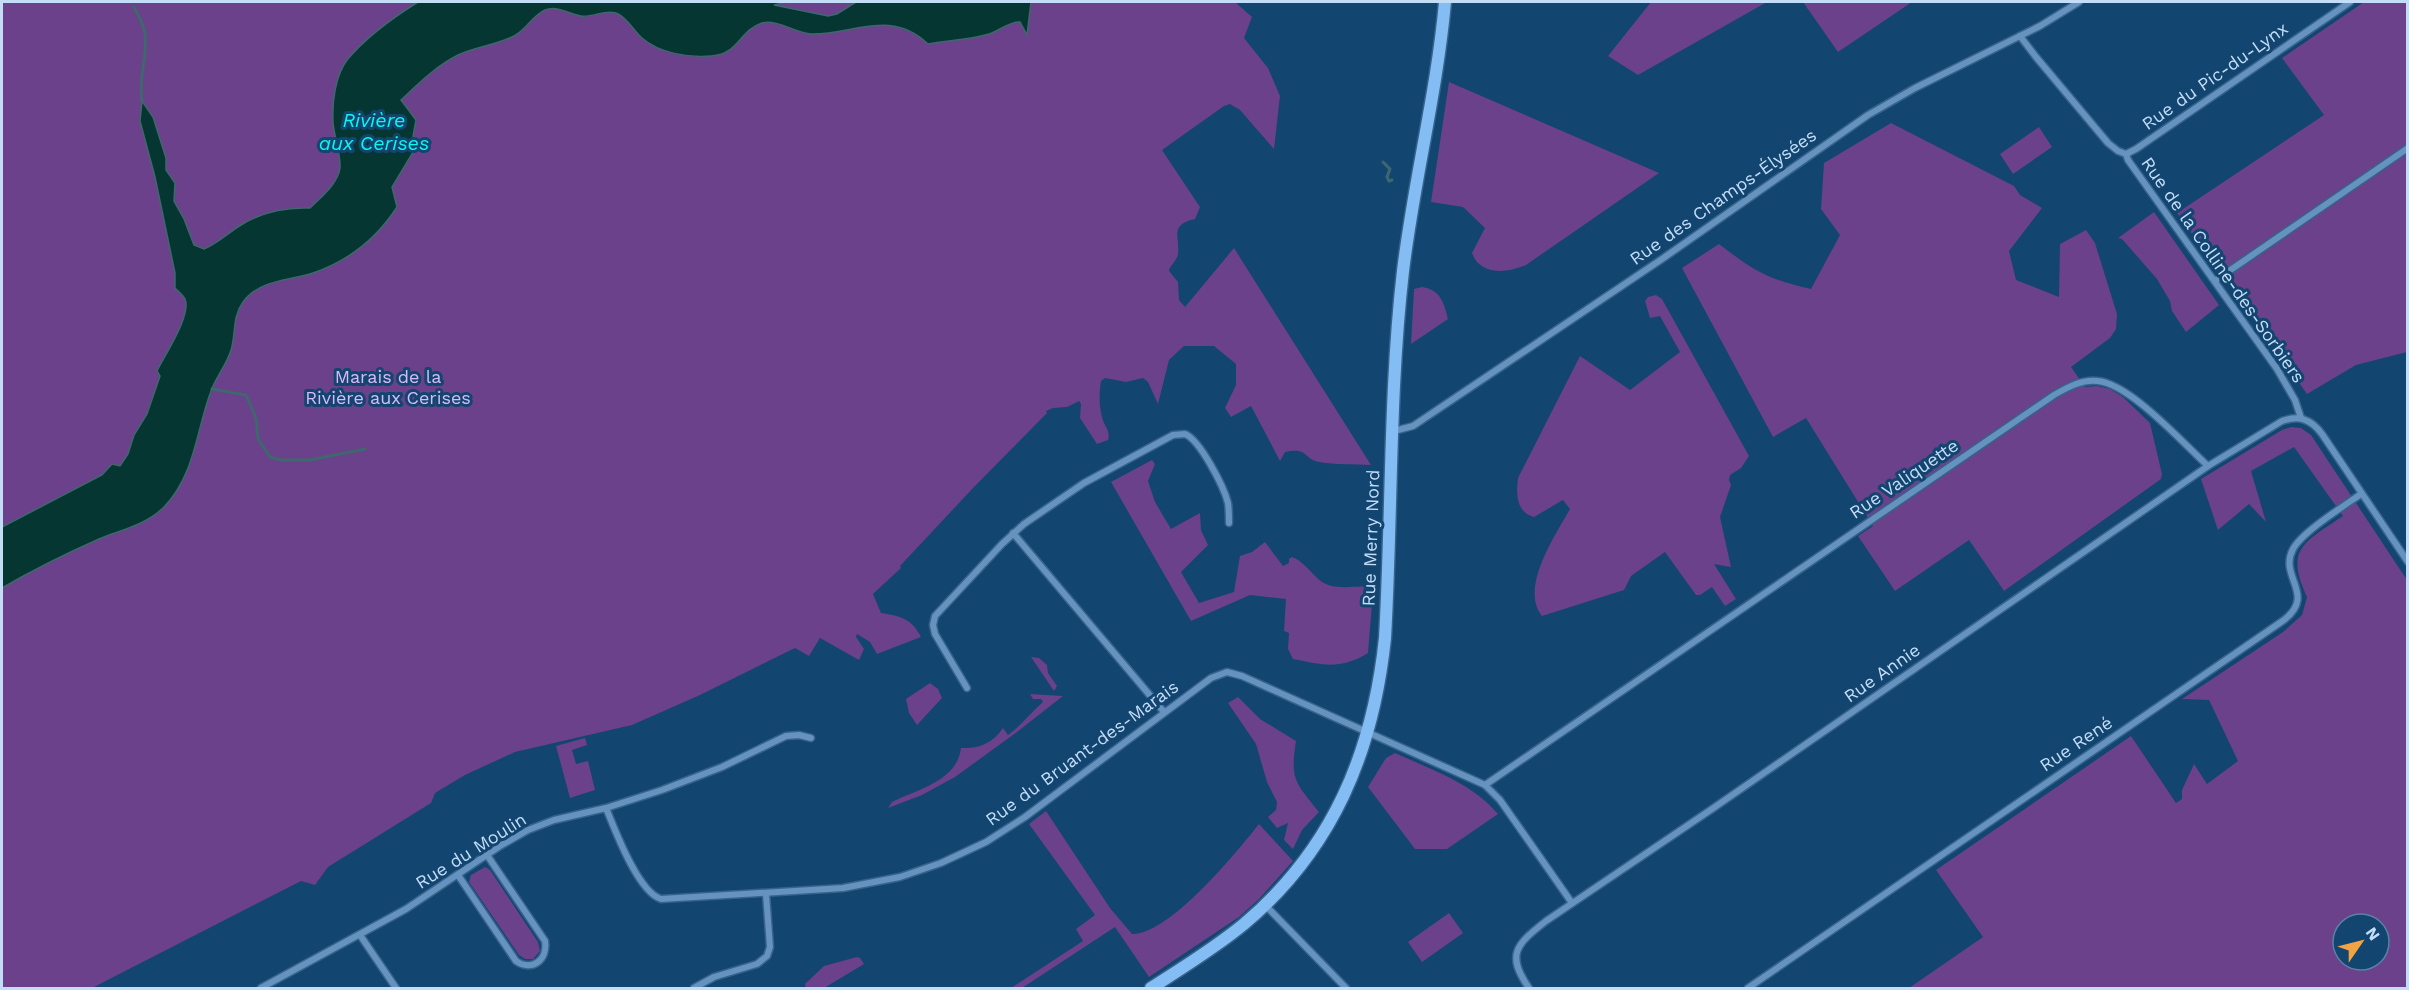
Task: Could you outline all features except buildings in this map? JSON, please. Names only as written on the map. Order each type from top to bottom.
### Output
[{"type":"main road","name":"Rue Merry Nord","points":[[1150,988],[1231,934],[1265,904],[1302,863],[1333,817],[1350,784],[1369,732],[1379,686],[1385,638],[1403,270],[1437,76],[1445,2]]},
{"type":"street","name":"Rue des Champs-Élysées","points":[[1394,431],[1413,426],[1662,259],[1868,115],[1915,88],[2020,36],[2079,2]]},
{"type":"street","name":"Rue du Pic-du-Lynx","points":[[2127,154],[2350,2]]},
{"type":"street","name":"Rue de la Colline-des-Sorbiers","points":[[2020,36],[2109,143],[2118,152],[2127,154],[2128,159],[2216,280],[2282,377],[2295,400],[2301,418]]},
{"type":"street","points":[[2216,280],[2408,148]]},
{"type":"street","name":"Rue Valiquette","points":[[1485,785],[2072,385],[2087,381],[2101,381],[2120,388],[2140,403],[2208,466]]},
{"type":"street","points":[[2208,466],[2282,421],[2301,418],[2309,421],[2318,428],[2408,562]]},
{"type":"street","points":[[967,688],[935,634],[933,620],[937,612],[1013,533],[1078,487],[1177,434],[1188,435],[1197,443],[1225,495],[1229,523]]},
{"type":"street","name":"Rue Annie","points":[[1572,903],[1712,809],[2208,466]]},
{"type":"street","name":"Rue René","points":[[1748,988],[2294,612],[2298,602],[2298,592],[2289,567],[2294,547],[2310,532],[2361,494]]},
{"type":"street","points":[[1013,533],[1164,712]]},
{"type":"street","name":"Rue du Bruant-des-Marais","points":[[606,808],[628,859],[651,894],[657,898],[667,900],[843,888],[925,869],[964,853],[997,835],[1025,817],[1216,675],[1227,672],[1238,674],[1369,732]]},
{"type":"street","points":[[1369,732],[1485,785],[1500,800],[1572,903],[1519,944],[1515,955],[1516,967],[1529,988]]},
{"type":"street","name":"Rue du Moulin","points":[[261,988],[406,909],[487,855],[536,827],[560,818],[606,808],[702,775],[786,736],[799,735],[811,738]]},
{"type":"street","points":[[458,875],[516,961],[526,965],[539,962],[545,954],[545,941],[487,855]]},
{"type":"street","points":[[694,988],[714,977],[757,964],[767,956],[770,947],[766,894]]},
{"type":"street","points":[[1265,904],[1346,988]]},
{"type":"street","points":[[360,935],[396,988]]},
{"type":"green space","name":"Marais de la Rivière aux Cerises","points":[[2,2],[637,2],[885,24],[913,33],[928,44],[993,33],[1016,22],[1020,22],[1027,34],[1031,2],[1235,2],[1252,17],[1244,38],[1268,68],[1280,96],[1274,149],[1240,110],[1230,104],[1162,150],[1200,207],[1195,219],[1182,224],[1177,232],[1178,254],[1169,271],[1178,282],[1179,300],[1185,307],[1234,248],[1371,465],[1319,462],[1298,451],[1285,452],[1280,461],[1251,406],[1231,417],[1225,408],[1236,385],[1236,364],[1214,346],[1184,346],[1169,360],[1158,404],[1148,382],[1143,378],[1126,382],[1105,378],[1101,381],[1100,408],[1109,434],[1108,440],[1097,444],[1080,418],[1081,404],[1079,401],[1067,407],[1046,411],[1047,413],[900,566],[901,568],[873,594],[881,613],[894,615],[910,622],[921,637],[877,654],[870,642],[857,634],[856,637],[864,649],[859,660],[820,638],[809,656],[795,648],[700,695],[632,725],[515,752],[465,775],[435,793],[431,803],[328,867],[315,885],[301,881],[92,988],[2,988]]},
{"type":"green space","points":[[787,2],[856,2],[837,14],[828,16],[772,5]]},
{"type":"green space","points":[[1651,2],[1767,2],[1638,75],[1608,56]]},
{"type":"green space","points":[[1803,2],[1912,2],[1838,52]]},
{"type":"green space","points":[[2364,2],[2407,2],[2407,352],[2356,365],[2307,394],[2177,213],[2324,115],[2282,58]]},
{"type":"green space","points":[[1449,82],[1659,173],[1526,265],[1503,271],[1481,266],[1472,253],[1485,228],[1463,207],[1431,202]]},
{"type":"green space","points":[[1891,123],[2014,186],[2020,195],[2042,208],[2009,251],[2016,280],[2059,297],[2060,244],[2086,230],[2095,243],[2117,314],[2116,329],[2110,338],[2071,367],[2085,387],[2097,386],[2110,389],[2123,397],[2150,423],[2162,474],[2161,479],[2004,591],[1969,540],[1895,591],[1858,536],[1873,526],[1806,418],[1773,437],[1682,268],[1719,244],[1762,273],[1783,282],[1811,289],[1840,235],[1821,209],[1824,163]]},
{"type":"green space","points":[[2039,127],[2052,147],[2013,174],[2000,154]]},
{"type":"green space","points":[[2154,212],[2219,305],[2186,332],[2172,311],[2170,301],[2157,279],[2122,239],[2118,238]]},
{"type":"green space","points":[[1422,287],[1438,294],[1448,319],[1411,344],[1414,289]]},
{"type":"green space","points":[[1656,295],[1662,299],[1749,456],[1741,468],[1730,475],[1731,485],[1720,517],[1731,567],[1714,564],[1736,599],[1725,606],[1712,587],[1696,595],[1665,552],[1631,576],[1624,590],[1542,616],[1536,604],[1537,576],[1549,546],[1570,509],[1563,500],[1534,517],[1528,515],[1518,502],[1518,478],[1580,356],[1630,390],[1680,352],[1660,316],[1650,318],[1645,301],[1648,297]]},
{"type":"green space","points":[[2291,427],[2301,428],[2311,435],[2407,580],[2407,988],[1909,988],[1983,937],[1936,870],[2131,736],[2176,803],[2182,799],[2182,790],[2194,764],[2207,784],[2238,761],[2209,700],[2182,699],[2283,632],[2302,615],[2307,597],[2300,581],[2298,557],[2309,540],[2343,516],[2294,447],[2251,471],[2266,522],[2249,504],[2218,530],[2201,479],[2282,430]]},
{"type":"green space","points":[[1152,460],[1155,464],[1148,481],[1155,502],[1171,529],[1200,513],[1201,530],[1208,545],[1181,572],[1199,603],[1234,592],[1240,556],[1252,552],[1265,542],[1283,566],[1289,563],[1292,557],[1328,585],[1371,587],[1373,592],[1368,653],[1349,662],[1331,665],[1293,659],[1288,649],[1289,633],[1284,631],[1286,599],[1250,595],[1191,621],[1111,482]]},
{"type":"green space","points":[[1031,657],[1039,658],[1047,665],[1048,673],[1057,686],[1054,691]]},
{"type":"green space","points":[[930,683],[938,689],[942,698],[917,725],[909,713],[906,699]]},
{"type":"green space","points":[[1030,694],[1063,696],[955,777],[922,795],[888,808],[892,802],[944,776],[952,769],[961,748],[985,744],[995,738],[1003,728],[1008,735],[1013,731],[1043,702],[1041,699],[1033,699]]},
{"type":"green space","points":[[1238,697],[1260,719],[1296,741],[1294,773],[1296,780],[1319,812],[1302,830],[1293,849],[1284,840],[1288,823],[1277,828],[1268,817],[1276,810],[1277,802],[1267,782],[1256,744],[1228,703]]},
{"type":"green space","points":[[585,738],[587,745],[572,750],[576,764],[588,761],[595,790],[570,798],[556,746]]},
{"type":"green space","points":[[1395,753],[1464,786],[1488,803],[1498,814],[1447,849],[1415,849],[1368,787],[1386,758]]},
{"type":"green space","points":[[1046,811],[1110,908],[1132,934],[1147,931],[1182,907],[1235,854],[1259,824],[1293,861],[1259,899],[1239,917],[1149,977],[1115,927],[1022,988],[1011,988],[1083,941],[1076,929],[1095,915],[1029,824]]},
{"type":"green space","points":[[485,867],[490,870],[538,942],[540,951],[533,959],[525,959],[519,955],[469,882],[471,875]]},
{"type":"green space","points":[[1449,913],[1463,933],[1422,962],[1408,942]]},
{"type":"green space","points":[[857,957],[864,964],[824,988],[806,988],[805,984],[824,966]]},
{"type":"water","name":"Rivière aux Cerises","points":[[418,2],[787,2],[774,5],[828,16],[837,14],[856,2],[1031,2],[1027,35],[1020,22],[1016,22],[981,36],[928,44],[914,33],[900,27],[871,26],[811,34],[768,22],[748,31],[728,51],[711,56],[684,55],[665,51],[642,38],[627,20],[616,13],[607,12],[585,16],[550,9],[540,13],[514,36],[450,59],[401,100],[416,120],[413,136],[418,144],[392,187],[397,207],[380,229],[361,247],[338,262],[313,273],[266,285],[250,294],[243,302],[236,320],[231,350],[211,391],[189,467],[164,507],[141,523],[74,550],[2,588],[2,527],[102,475],[112,464],[120,466],[128,454],[134,435],[147,414],[160,376],[157,371],[185,315],[185,299],[175,288],[175,273],[155,177],[140,121],[142,101],[153,117],[166,158],[166,170],[175,183],[174,201],[194,245],[204,249],[257,217],[292,208],[310,208],[328,190],[336,180],[340,168],[333,115],[335,90],[343,66],[371,36]]},
{"type":"waterway","points":[[134,7],[142,23],[146,42],[141,84],[142,101]]},
{"type":"waterway","points":[[1383,162],[1390,169],[1387,177],[1389,181],[1392,180]]},
{"type":"waterway","points":[[212,389],[246,395],[256,418],[258,439],[270,457],[281,460],[310,460],[365,449]]}]
